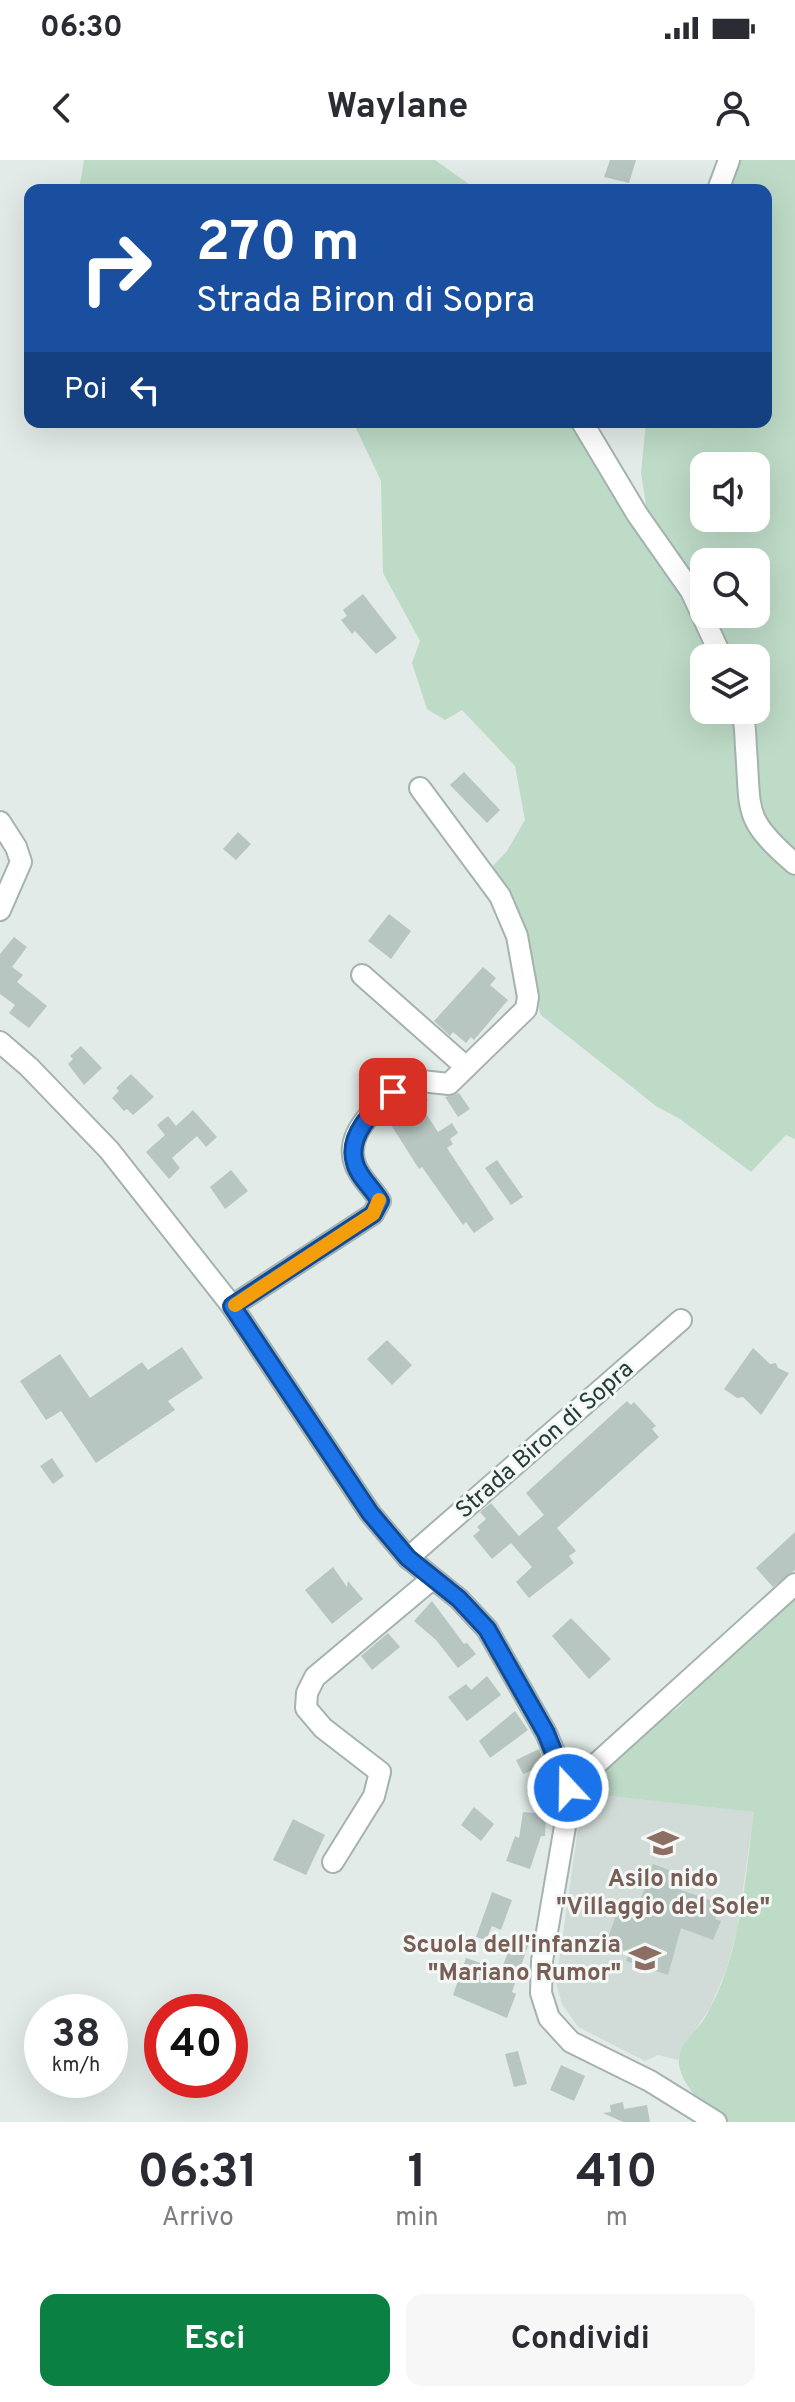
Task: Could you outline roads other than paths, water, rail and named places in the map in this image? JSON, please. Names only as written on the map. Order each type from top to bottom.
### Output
[{"type":"street","points":[[720,184],[729,160]]},
{"type":"street","points":[[586,428],[637,514],[691,591],[716,644]]},
{"type":"street","points":[[743,724],[747,796],[753,820],[768,840],[795,864]]},
{"type":"street","points":[[232,1306],[373,1214],[380,1201],[355,1164],[354,1150],[364,1123],[393,1092],[412,1080],[449,1084],[526,1009],[526,981],[517,936],[500,896],[420,788]]},
{"type":"street","points":[[0,822],[16,847],[21,862],[0,910]]},
{"type":"street","points":[[362,975],[466,1067]]},
{"type":"street","points":[[0,1042],[29,1067],[109,1150],[232,1306],[370,1513],[408,1558],[459,1599],[487,1629],[546,1733],[567,1782],[569,1810],[542,1961],[541,1993],[549,2018],[571,2042],[650,2081],[716,2122]]},
{"type":"street","name":"Strada Biron di Sopra","points":[[408,1558],[681,1320]]},
{"type":"street","points":[[333,1862],[374,1796],[380,1772],[323,1728],[306,1708],[307,1693],[315,1677],[334,1659],[391,1616],[432,1579]]},
{"type":"street","points":[[567,1782],[594,1766],[795,1584]]},
{"type":"place","name":"Asilo nido \"Villaggio del Sole\"","points":[[663,1843]]},
{"type":"place","name":"Scuola dell'infanzia \"Mariano Rumor\"","points":[[645,1958]]}]
